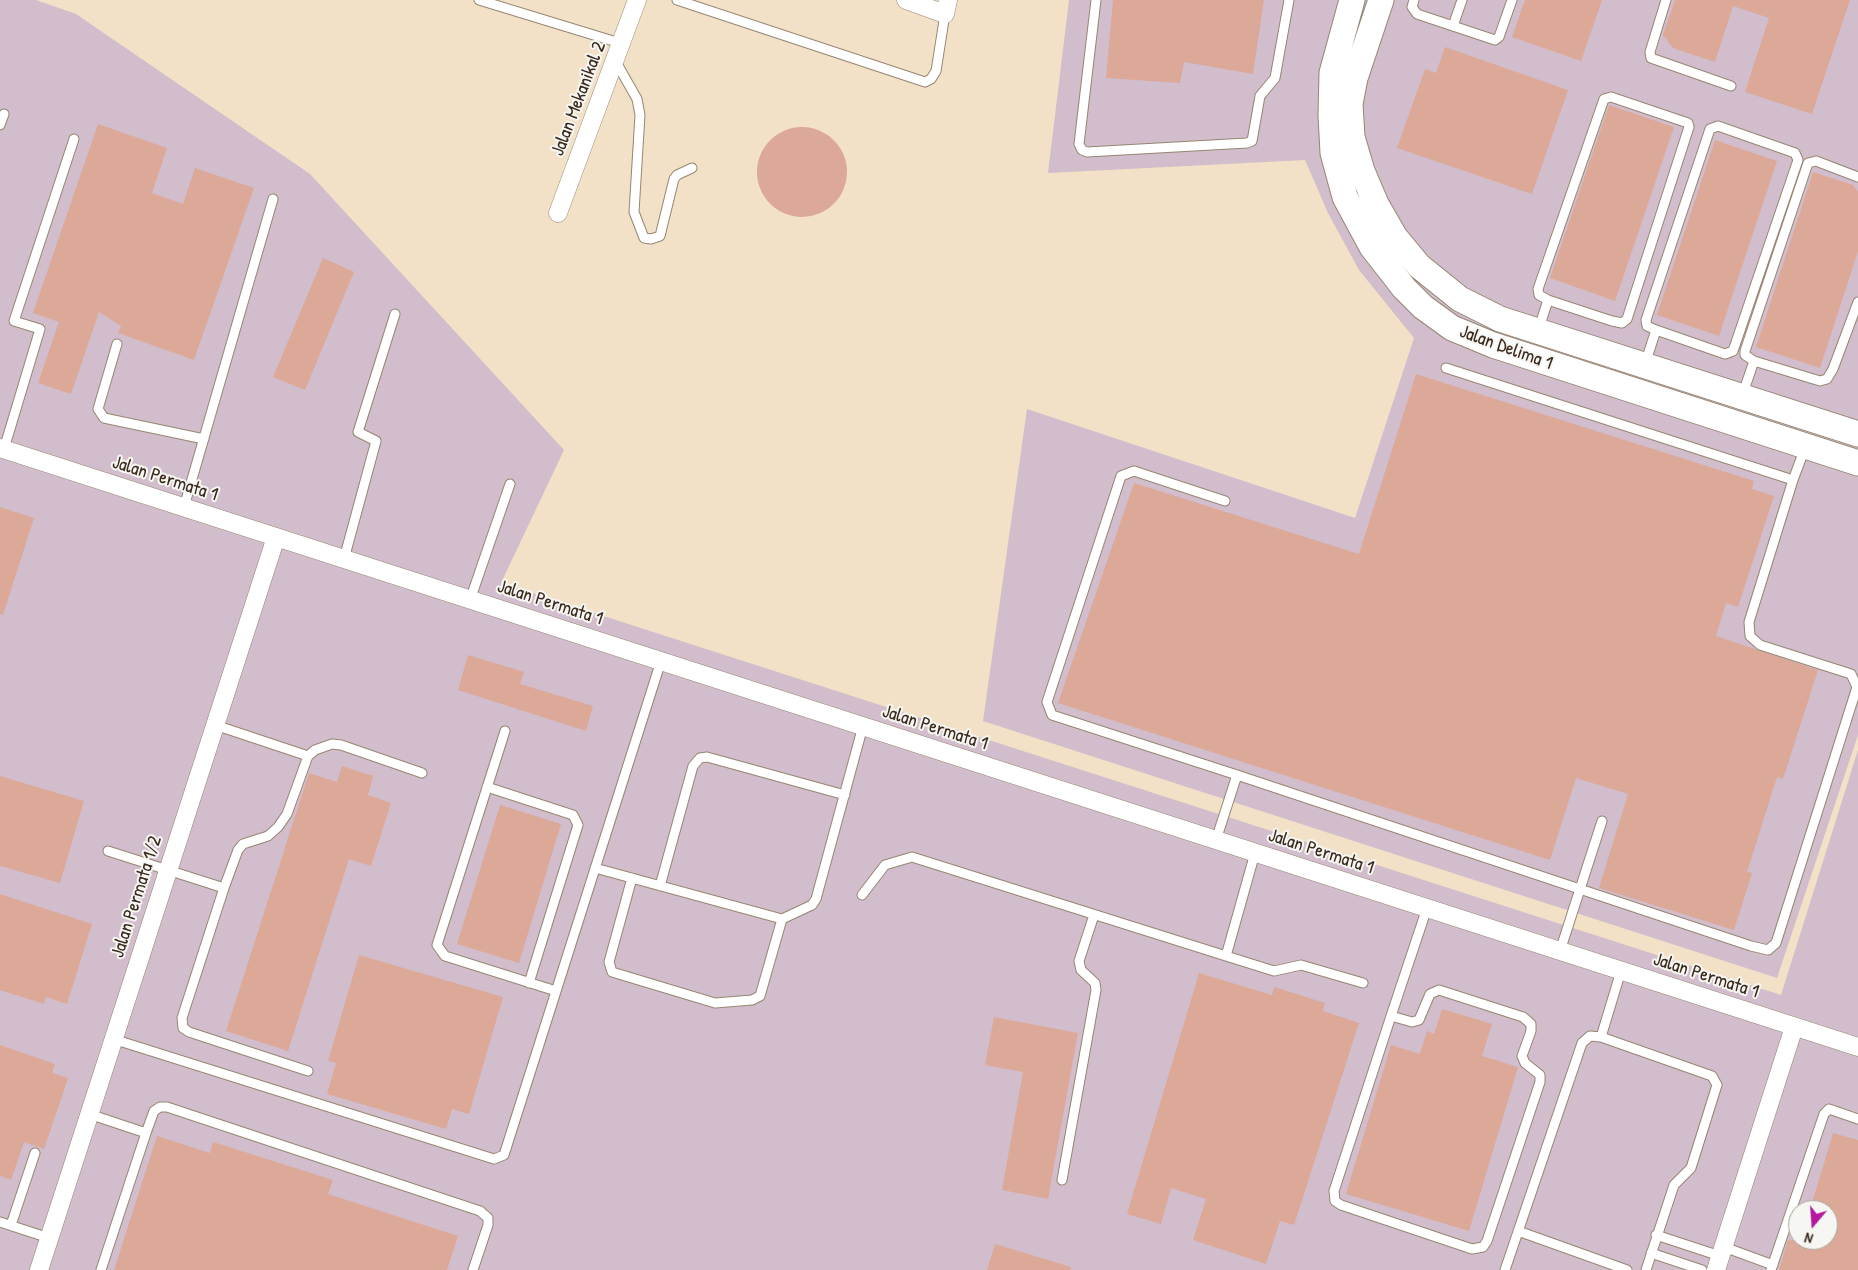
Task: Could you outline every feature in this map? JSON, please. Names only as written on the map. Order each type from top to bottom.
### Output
[{"type":"street","name":"Jalan Mekanikal 2","points":[[558,213],[623,44],[637,0]]},
{"type":"street","points":[[906,0],[947,7]]},
{"type":"street","name":"Jalan Delima 1","points":[[1352,0],[1332,73],[1331,115],[1333,153],[1345,197],[1372,246],[1404,288],[1423,307],[1452,328],[1493,345],[1858,463]]},
{"type":"street","name":"Jalan Delima 1","points":[[1381,0],[1354,78],[1350,104],[1352,137],[1362,171],[1376,204],[1395,238],[1419,266],[1460,299],[1500,319],[1858,434]]},
{"type":"street","name":"Jalan Permata 1","points":[[2,448],[1858,1048]]},
{"type":"street","name":"Jalan Permata 1/2","points":[[39,1270],[276,537]]},
{"type":"street","points":[[1720,1258],[1794,1027]]},
{"type":"lane","points":[[479,0],[623,44]]},
{"type":"lane","points":[[678,0],[925,82],[931,79],[936,71],[947,7]]},
{"type":"lane","points":[[1096,0],[1079,144],[1082,150],[1086,152],[1247,143],[1252,140],[1260,96],[1275,78],[1289,0]]},
{"type":"lane","points":[[1414,0],[1412,7],[1417,14],[1495,40],[1499,37],[1512,0]]},
{"type":"lane","points":[[1453,26],[1462,0]]},
{"type":"lane","points":[[1666,0],[1650,52],[1651,58],[1730,86]]},
{"type":"lane","points":[[616,62],[637,99],[640,115],[634,212],[644,238],[651,239],[660,236],[674,179],[677,175],[692,168]]},
{"type":"lane","points":[[1611,97],[1688,124],[1689,127],[1627,319],[1622,323],[1612,321],[1548,300],[1539,295],[1538,289],[1604,99],[1611,97]]},
{"type":"lane","points":[[0,125],[4,114]]},
{"type":"lane","points":[[1718,126],[1795,153],[1798,160],[1733,351],[1726,354],[1656,330],[1647,326],[1646,320],[1710,129],[1718,126]]},
{"type":"lane","points":[[2,448],[40,329],[14,321],[74,139]]},
{"type":"lane","points":[[1858,177],[1816,161],[1808,163],[1745,350],[1745,355],[1754,361],[1820,381],[1827,379],[1833,369],[1858,302]]},
{"type":"lane","points":[[184,507],[273,199]]},
{"type":"lane","points":[[1538,331],[1548,300]]},
{"type":"lane","points":[[344,559],[376,441],[358,432],[395,314]]},
{"type":"lane","points":[[1644,365],[1656,330]]},
{"type":"lane","points":[[117,344],[98,409],[104,418],[204,439]]},
{"type":"lane","points":[[1742,396],[1754,361]]},
{"type":"lane","points":[[1446,368],[1793,480]]},
{"type":"lane","points":[[1225,501],[1134,472],[1121,476],[1048,702],[1052,715],[1580,890],[1768,950],[1776,943],[1857,688],[1851,674],[1760,645],[1750,636],[1750,622],[1793,480],[1806,447]]},
{"type":"lane","points":[[470,600],[510,484]]},
{"type":"lane","points":[[114,1039],[494,1159],[504,1155],[661,661]]},
{"type":"lane","points":[[215,725],[308,756]]},
{"type":"lane","points":[[595,868],[782,919],[812,905],[816,899],[863,726]]},
{"type":"lane","points":[[504,731],[437,945],[445,956],[556,992]]},
{"type":"lane","points":[[308,1071],[189,1032],[184,1028],[182,1018],[238,850],[243,844],[268,836],[278,827],[287,814],[308,756],[315,750],[332,744],[342,746],[422,773]]},
{"type":"lane","points":[[660,886],[693,766],[700,758],[707,757],[845,795]]},
{"type":"lane","points":[[1216,840],[1237,775]]},
{"type":"lane","points":[[487,787],[573,815],[578,824],[529,983]]},
{"type":"lane","points":[[1560,951],[1602,821]]},
{"type":"lane","points":[[108,851],[224,888]]},
{"type":"lane","points":[[1226,956],[1255,853]]},
{"type":"lane","points":[[862,895],[885,864],[912,857],[1274,971],[1302,965],[1363,983]]},
{"type":"lane","points":[[632,878],[610,962],[612,972],[716,1003],[752,1000],[760,996],[782,919]]},
{"type":"lane","points":[[1391,1016],[1412,1022],[1419,1020],[1430,994],[1439,990],[1523,1017],[1530,1024],[1531,1031],[1522,1056],[1525,1063],[1540,1075],[1540,1082],[1487,1242],[1483,1247],[1472,1249],[1341,1205],[1335,1201],[1334,1191],[1391,1016],[1427,908]]},
{"type":"lane","points":[[1062,1180],[1096,990],[1095,983],[1081,970],[1079,962],[1094,915]]},
{"type":"lane","points":[[1601,1037],[1622,971]]},
{"type":"lane","points":[[1505,1270],[1582,1043],[1590,1036],[1601,1037],[1712,1076],[1717,1085],[1691,1168],[1674,1185],[1650,1253],[1646,1270]]},
{"type":"lane","points":[[101,1270],[146,1133],[154,1111],[160,1107],[167,1107],[480,1211],[488,1218],[488,1225],[473,1270]]},
{"type":"lane","points":[[1656,1235],[1720,1258],[1772,1267],[1824,1114],[1829,1109],[1858,1119]]},
{"type":"lane","points":[[89,1114],[146,1133]]},
{"type":"lane","points":[[10,1225],[35,1153]]},
{"type":"lane","points":[[0,1222],[49,1238]]},
{"type":"lane","points":[[1518,1231],[1627,1270]]},
{"type":"lane","points":[[1650,1253],[1702,1270]]},
{"type":"shaded area","points":[[0,0],[36,0],[76,14],[310,174],[564,450],[501,583],[1781,995],[1858,750],[1858,1270],[0,1270]]},
{"type":"shaded area","points":[[1069,0],[1858,0],[1858,735],[1777,978],[983,721],[1027,409],[1355,518],[1414,338],[1359,270],[1328,213],[1305,160],[1048,173]]},
{"type":"building","points":[[1113,0],[1264,0],[1253,74],[1184,62],[1180,83],[1106,78]]},
{"type":"building","points":[[1525,0],[1602,0],[1581,61],[1512,37]]},
{"type":"building","points":[[1675,0],[1850,0],[1812,114],[1745,92],[1769,18],[1733,6],[1715,62],[1673,48],[1663,35]]},
{"type":"building","points":[[1445,47],[1568,90],[1532,194],[1397,148],[1425,69],[1436,73]]},
{"type":"building","points":[[1609,105],[1674,127],[1615,301],[1550,278]]},
{"type":"building","points":[[98,124],[167,148],[152,193],[183,204],[195,168],[254,188],[194,360],[118,333],[121,326],[99,312],[71,394],[38,383],[59,322],[33,313]]},
{"type":"building","points":[[802,127],[819,130],[834,140],[844,155],[847,172],[844,189],[834,204],[819,214],[802,217],[785,214],[770,204],[760,189],[757,172],[760,155],[770,140],[785,130]]},
{"type":"building","points":[[1715,140],[1777,161],[1719,336],[1657,315]]},
{"type":"building","points":[[1813,172],[1853,185],[1858,192],[1858,251],[1820,368],[1756,347]]},
{"type":"building","points":[[323,258],[354,272],[305,390],[273,377]]},
{"type":"building","points":[[1416,374],[1754,481],[1752,489],[1774,496],[1738,607],[1726,603],[1716,636],[1818,670],[1783,779],[1777,777],[1747,872],[1752,873],[1734,930],[1599,888],[1628,794],[1576,778],[1550,860],[1058,703],[1134,483],[1359,554]]},
{"type":"building","points":[[0,507],[34,518],[3,615],[0,614]]},
{"type":"building","points":[[468,655],[524,672],[520,684],[593,706],[586,731],[458,690]]},
{"type":"building","points":[[342,766],[373,776],[368,795],[391,803],[371,866],[349,859],[288,1051],[226,1031],[309,773],[337,782]]},
{"type":"building","points":[[0,776],[84,801],[60,883],[0,866]]},
{"type":"building","points":[[500,805],[561,824],[519,963],[457,944]]},
{"type":"building","points":[[0,894],[92,924],[67,1004],[46,997],[44,1004],[0,990]]},
{"type":"building","points":[[359,955],[503,997],[469,1114],[452,1109],[446,1129],[327,1094],[336,1063],[328,1061]]},
{"type":"building","points":[[1199,973],[1272,995],[1274,987],[1325,1003],[1323,1011],[1359,1023],[1294,1225],[1280,1221],[1266,1264],[1193,1240],[1206,1199],[1171,1188],[1161,1224],[1127,1214]]},
{"type":"building","points":[[1442,1009],[1492,1024],[1482,1056],[1518,1067],[1469,1231],[1346,1194],[1391,1045],[1420,1054],[1427,1031],[1434,1034]]},
{"type":"building","points":[[994,1017],[1078,1033],[1048,1199],[1002,1190],[1023,1072],[985,1065]]},
{"type":"building","points":[[0,1045],[55,1064],[52,1073],[68,1078],[44,1149],[24,1142],[11,1180],[0,1176]]},
{"type":"building","points":[[1833,1133],[1858,1140],[1858,1270],[1779,1270],[1788,1240],[1788,1250],[1838,1250],[1838,1200],[1813,1200]]},
{"type":"building","points":[[157,1136],[210,1153],[213,1142],[333,1180],[328,1194],[458,1236],[447,1270],[114,1270]]},
{"type":"building","points":[[995,1244],[1071,1267],[1070,1270],[987,1270]]}]
